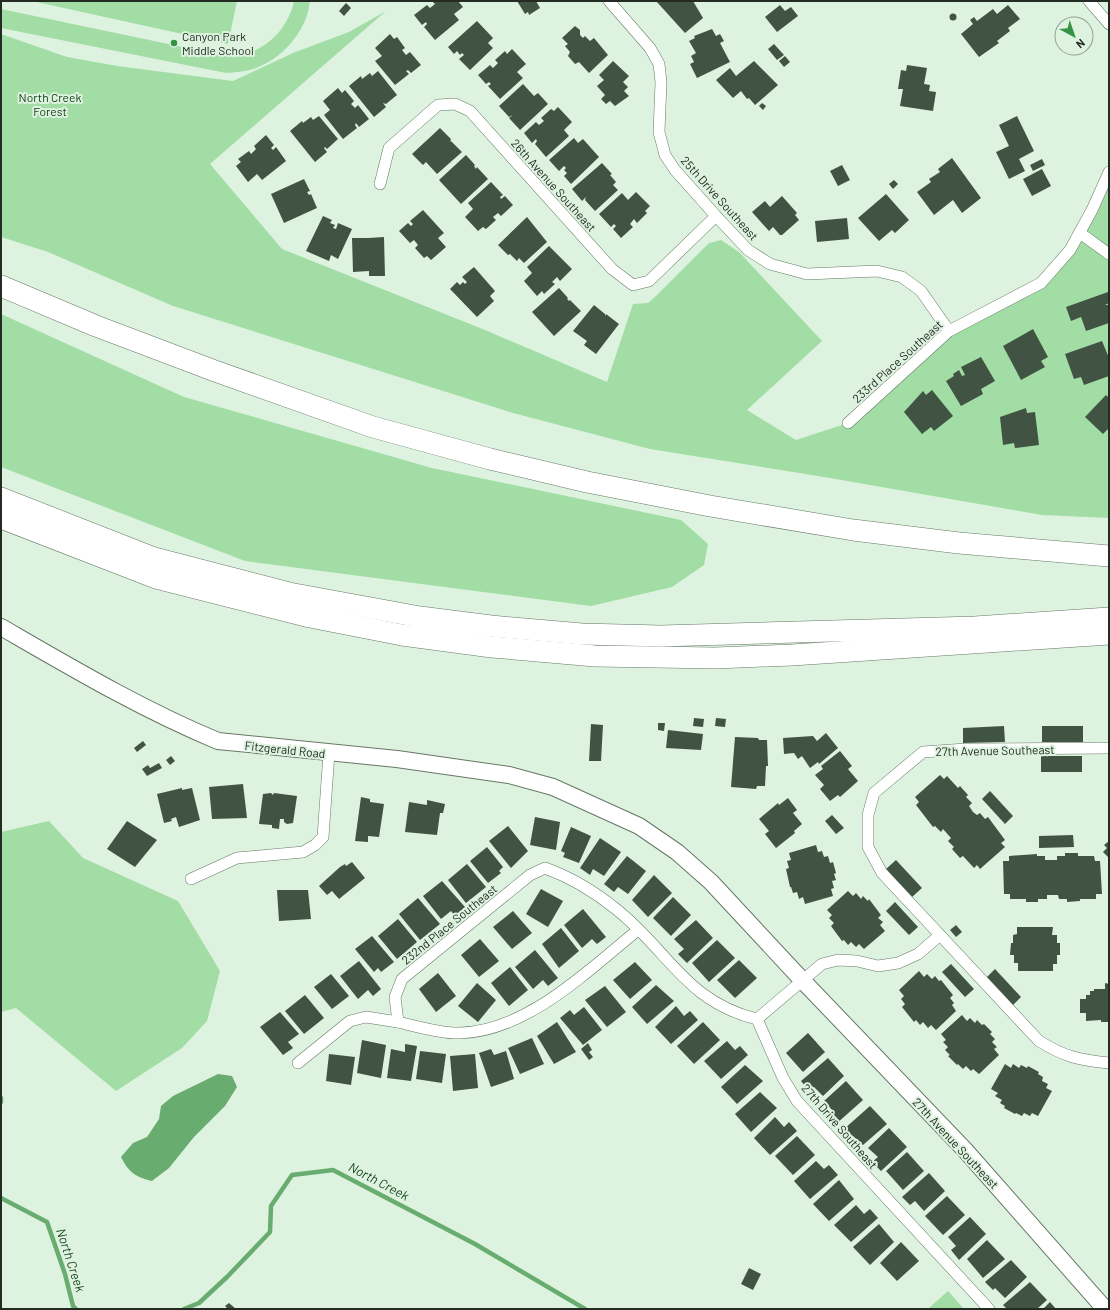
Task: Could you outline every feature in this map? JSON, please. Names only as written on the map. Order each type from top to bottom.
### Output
[{"type":"highway","points":[[1,286],[96,326],[215,371],[373,427],[490,459],[587,482],[702,505],[868,532],[959,543],[1109,556]]},
{"type":"highway","points":[[1,298],[110,344],[235,390],[275,391]]},
{"type":"highway","points":[[1,498],[120,546],[161,560],[289,593],[420,617],[491,626],[582,634],[661,636],[975,627],[1109,618]]},
{"type":"highway","points":[[1,518],[156,578],[318,618],[402,635],[492,648],[595,656],[715,658],[792,655],[1109,634]]},
{"type":"street","name":"25th Drive Southeast","points":[[608,1],[650,48],[659,64],[662,82],[659,132],[665,155],[675,170],[748,250],[770,264],[807,274],[878,271],[902,277],[921,291],[949,331]]},
{"type":"street","points":[[1089,1],[1109,24]]},
{"type":"street","name":"26th Avenue Southeast","points":[[380,184],[389,148],[438,105],[455,104],[470,111],[612,269],[633,285],[648,281],[716,216]]},
{"type":"street","name":"233rd Place Southeast","points":[[848,423],[949,331],[1040,283],[1070,250],[1080,233],[1109,172]]},
{"type":"street","points":[[1080,233],[1109,254]]},
{"type":"street","name":"Fitzgerald Road","points":[[1,627],[88,678],[195,732],[218,741],[397,759],[509,775],[553,787],[592,804]]},
{"type":"street","name":"27th Avenue Southeast","points":[[1109,748],[966,749],[923,752],[874,793],[868,815],[868,847],[882,873],[1039,1042],[1060,1054],[1083,1061],[1109,1063]]},
{"type":"street","points":[[191,879],[237,858],[303,852],[315,845],[323,837],[329,753]]},
{"type":"street","name":"27th Avenue Southeast","points":[[592,804],[638,826],[676,852],[712,882],[803,981],[965,1150],[1105,1309]]},
{"type":"street","name":"232nd Place Southeast","points":[[398,1022],[395,997],[402,980],[530,875],[545,868],[567,876],[616,909],[638,930]]},
{"type":"street","points":[[298,1063],[350,1021],[366,1017],[458,1034],[484,1032],[551,1000],[638,930],[692,987],[708,999],[739,1014],[757,1019],[822,964],[838,960],[857,961],[878,966],[898,963],[918,954],[940,935]]},
{"type":"street","name":"27th Drive Southeast","points":[[757,1019],[784,1078],[797,1101],[989,1309]]},
{"type":"green space","points":[[32,1],[237,1],[228,44]]},
{"type":"green space","points":[[294,1],[310,1],[304,23],[291,43],[274,59],[264,65],[250,70],[226,73],[1,28],[1,9],[221,55],[243,54],[261,47],[276,35],[288,19]]},
{"type":"green space","name":"North Creek Forest","points":[[386,11],[210,164],[282,249],[485,330],[607,382],[633,304],[648,303],[709,243],[721,240],[739,252],[822,341],[747,410],[796,440],[848,423],[949,331],[1041,283],[1070,250],[1109,172],[1109,518],[1042,515],[830,478],[650,449],[513,413],[173,306],[48,252],[1,237],[1,34],[67,57],[117,66],[233,81],[293,53],[349,32]]},
{"type":"green space","points":[[1,314],[184,397],[432,468],[681,520],[708,544],[704,565],[672,587],[591,606],[245,561],[1,467]]},
{"type":"green space","points":[[49,821],[83,858],[178,901],[220,971],[207,1021],[182,1048],[116,1091],[16,1008],[1,1012],[1,832]]},
{"type":"green space","points":[[948,1291],[964,1309],[929,1308]]},
{"type":"shaded area","points":[[218,1074],[232,1076],[237,1087],[225,1106],[194,1137],[169,1168],[152,1181],[137,1176],[130,1171],[121,1157],[133,1143],[147,1137],[159,1119],[161,1106],[173,1096]]},
{"type":"building","points":[[432,1],[458,1],[463,7],[454,14],[459,20],[435,40],[424,27],[427,24],[426,22],[422,25],[414,15],[427,5],[430,8],[435,4]]},
{"type":"building","points":[[517,1],[536,1],[540,8],[529,15],[528,12],[525,14]]},
{"type":"building","points":[[656,1],[693,1],[703,18],[685,33]]},
{"type":"building","points":[[346,3],[351,8],[344,16],[339,11]]},
{"type":"building","points":[[780,5],[785,11],[791,7],[798,16],[777,32],[765,17]]},
{"type":"building","points":[[1008,5],[1020,19],[1008,28],[1010,31],[997,41],[999,43],[979,57],[961,34],[973,24],[970,20],[974,17],[977,21],[993,9],[997,14]]},
{"type":"building","points":[[953,13],[956,14],[956,20],[953,21],[950,20],[949,17],[950,14]]},
{"type":"building","points":[[477,21],[493,38],[488,43],[493,48],[470,70],[459,59],[464,55],[462,53],[460,55],[457,51],[454,54],[448,47]]},
{"type":"building","points":[[575,26],[580,30],[580,35],[583,38],[585,36],[590,41],[594,38],[608,55],[589,73],[579,62],[575,64],[568,56],[570,52],[565,46],[568,44],[562,38]]},
{"type":"building","points":[[712,29],[716,36],[720,34],[724,41],[720,43],[730,62],[697,78],[690,64],[694,62],[691,56],[696,53],[689,41],[695,38],[694,36]]},
{"type":"building","points":[[390,34],[394,39],[397,37],[405,48],[402,50],[406,55],[410,52],[421,65],[411,73],[408,70],[406,71],[409,74],[395,85],[375,61],[382,56],[375,48]]},
{"type":"building","points":[[774,44],[784,55],[777,60],[768,49]]},
{"type":"building","points":[[512,49],[526,64],[517,72],[523,78],[500,99],[488,86],[491,84],[489,82],[486,84],[478,75],[490,65],[493,68],[498,63],[495,60],[505,51],[507,54]]},
{"type":"building","points":[[785,56],[790,62],[784,67],[779,61]]},
{"type":"building","points":[[613,61],[629,76],[623,82],[628,87],[624,91],[629,96],[615,106],[610,101],[606,104],[601,99],[605,95],[597,86],[604,80],[599,75]]},
{"type":"building","points":[[754,61],[778,85],[755,105],[749,98],[747,99],[741,91],[733,98],[716,80],[730,68],[736,76]]},
{"type":"building","points":[[907,65],[927,68],[924,84],[930,85],[929,91],[936,92],[933,111],[900,106],[903,89],[898,89],[901,70],[906,71]]},
{"type":"building","points":[[378,71],[397,95],[386,104],[383,103],[386,107],[374,117],[349,86],[361,76],[362,79],[370,73],[372,76]]},
{"type":"building","points":[[523,84],[534,96],[538,93],[548,104],[520,130],[509,118],[513,115],[509,117],[499,106]]},
{"type":"building","points":[[338,88],[342,93],[345,90],[354,101],[351,104],[355,108],[358,105],[369,119],[359,127],[356,123],[355,125],[357,128],[343,139],[324,115],[330,110],[323,101]]},
{"type":"building","points":[[762,103],[766,106],[763,110],[759,106]]},
{"type":"building","points":[[558,107],[572,122],[564,130],[569,136],[546,157],[535,144],[537,141],[536,139],[532,143],[524,133],[536,122],[539,125],[544,121],[541,118],[551,109],[554,111]]},
{"type":"building","points":[[319,116],[338,139],[327,149],[325,147],[324,148],[327,152],[315,162],[290,131],[302,121],[303,123],[311,117],[313,120]]},
{"type":"building","points":[[1017,116],[1034,151],[1019,159],[1025,171],[1009,179],[996,152],[1009,146],[999,125]]},
{"type":"building","points":[[440,128],[451,139],[450,142],[451,141],[462,152],[437,174],[426,162],[423,165],[412,154]]},
{"type":"building","points":[[266,135],[274,145],[271,148],[273,150],[276,147],[286,161],[262,180],[257,174],[248,182],[236,166],[241,162],[238,159],[249,151],[251,154],[256,149],[254,146]]},
{"type":"building","points":[[574,138],[578,143],[583,139],[599,157],[571,184],[564,176],[567,173],[564,170],[566,168],[564,166],[559,171],[549,160]]},
{"type":"building","points":[[466,155],[475,165],[474,166],[476,169],[477,167],[488,179],[461,204],[439,180]]},
{"type":"building","points":[[952,158],[981,198],[962,213],[953,200],[934,215],[917,192],[931,182],[929,179],[940,172],[938,169]]},
{"type":"building","points":[[1042,159],[1045,165],[1033,171],[1030,165]]},
{"type":"building","points":[[602,163],[612,174],[610,175],[616,182],[613,185],[618,190],[595,211],[585,200],[586,197],[582,201],[572,189]]},
{"type":"building","points":[[842,165],[850,180],[838,186],[830,171]]},
{"type":"building","points":[[1042,169],[1051,186],[1032,196],[1023,179]]},
{"type":"building","points":[[304,179],[310,191],[307,192],[309,195],[311,194],[317,208],[284,223],[271,194]]},
{"type":"building","points":[[894,180],[898,184],[893,189],[889,184]]},
{"type":"building","points":[[491,182],[503,195],[500,197],[501,199],[505,196],[513,205],[501,216],[498,213],[493,217],[496,220],[486,229],[483,227],[478,231],[465,217],[473,209],[468,203]]},
{"type":"building","points":[[636,192],[650,206],[645,211],[647,213],[637,223],[634,219],[630,224],[633,227],[621,238],[613,229],[616,226],[614,224],[611,227],[599,214],[622,193],[628,200]]},
{"type":"building","points":[[886,194],[909,220],[895,233],[892,230],[879,241],[858,218]]},
{"type":"building","points":[[782,196],[797,213],[795,215],[799,220],[782,235],[780,235],[773,227],[769,231],[752,212],[765,201],[770,207]]},
{"type":"building","points":[[423,210],[444,233],[438,238],[446,247],[431,260],[427,256],[424,258],[415,248],[418,245],[414,240],[410,243],[399,231],[408,223],[411,226],[413,224],[410,221]]},
{"type":"building","points":[[323,216],[332,220],[330,223],[335,225],[333,228],[336,229],[338,223],[352,229],[338,259],[331,255],[329,261],[306,251]]},
{"type":"building","points":[[527,217],[547,242],[524,263],[519,258],[517,261],[510,254],[508,255],[498,245]]},
{"type":"building","points":[[847,218],[849,239],[817,242],[815,221]]},
{"type":"building","points":[[384,237],[385,276],[369,276],[369,271],[353,272],[352,238]]},
{"type":"building","points":[[549,246],[572,269],[560,281],[557,277],[552,282],[555,284],[544,294],[542,291],[537,296],[524,281],[532,273],[527,267]]},
{"type":"building","points":[[474,267],[495,291],[490,296],[494,301],[477,317],[450,289],[457,282],[460,285],[463,282],[465,284],[467,282],[462,277]]},
{"type":"building","points":[[559,288],[568,298],[567,299],[581,311],[554,336],[532,312]]},
{"type":"building","points":[[1108,292],[1109,303],[1105,305],[1109,305],[1109,323],[1086,331],[1081,317],[1071,321],[1066,307]]},
{"type":"building","points":[[594,305],[605,314],[605,316],[606,314],[619,324],[596,354],[584,345],[587,341],[573,331]]},
{"type":"building","points":[[1033,329],[1048,357],[1041,361],[1045,367],[1021,380],[1003,346]]},
{"type":"building","points":[[1102,341],[1109,358],[1109,376],[1084,385],[1081,377],[1074,379],[1065,354]]},
{"type":"building","points":[[981,357],[995,381],[981,389],[983,394],[961,406],[946,381],[954,376],[953,374],[959,370],[962,376],[965,375],[961,367]]},
{"type":"building","points":[[932,390],[953,416],[934,431],[931,427],[922,434],[904,412],[923,391],[926,395]]},
{"type":"building","points":[[1106,395],[1109,398],[1109,428],[1103,434],[1085,417]]},
{"type":"building","points":[[1026,408],[1027,413],[1035,412],[1039,445],[1015,448],[1014,443],[1003,445],[1000,417]]},
{"type":"building","points":[[694,718],[704,719],[703,727],[693,726]]},
{"type":"building","points":[[716,718],[726,719],[725,727],[715,726]]},
{"type":"building","points":[[658,723],[665,723],[664,731],[658,730]]},
{"type":"building","points":[[591,724],[603,725],[601,761],[589,761]]},
{"type":"building","points":[[1004,726],[1005,742],[963,743],[963,728]]},
{"type":"building","points":[[1042,726],[1083,726],[1083,742],[1042,742]]},
{"type":"building","points":[[668,730],[703,734],[701,750],[666,748]]},
{"type":"building","points":[[826,733],[838,748],[819,764],[818,762],[810,768],[802,756],[798,759],[794,753],[784,754],[783,738],[813,736],[817,741]]},
{"type":"building","points":[[735,737],[767,740],[768,766],[766,766],[765,786],[757,786],[756,789],[731,787]]},
{"type":"building","points":[[143,741],[146,745],[137,752],[134,748]]},
{"type":"building","points":[[840,751],[852,766],[848,769],[858,781],[840,797],[838,795],[830,801],[820,789],[824,785],[815,775],[823,769],[821,766]]},
{"type":"building","points":[[171,756],[175,761],[170,765],[166,760]]},
{"type":"building","points":[[1041,756],[1082,756],[1082,772],[1041,772]]},
{"type":"building","points":[[159,763],[162,768],[147,776],[142,769],[148,765],[150,768]]},
{"type":"building","points":[[940,775],[944,779],[947,776],[958,788],[960,786],[968,795],[966,797],[972,803],[969,806],[973,812],[977,815],[980,813],[985,819],[988,817],[1005,840],[1001,843],[1005,847],[980,869],[977,865],[974,868],[963,856],[960,858],[952,849],[954,847],[948,841],[951,838],[943,829],[941,832],[935,826],[933,827],[916,805],[919,802],[915,797]]},
{"type":"building","points":[[243,784],[247,818],[212,819],[209,787]]},
{"type":"building","points":[[182,788],[182,790],[192,788],[200,820],[179,827],[176,817],[171,819],[172,821],[164,823],[157,794]]},
{"type":"building","points":[[990,791],[1013,816],[1005,824],[982,799]]},
{"type":"building","points":[[271,793],[273,795],[274,793],[297,796],[293,823],[287,824],[284,822],[284,819],[280,819],[279,829],[272,828],[272,825],[259,824],[263,794]]},
{"type":"building","points":[[361,797],[370,799],[370,802],[384,804],[379,837],[368,836],[368,842],[355,841]]},
{"type":"building","points":[[788,798],[797,810],[793,813],[802,824],[794,831],[795,833],[776,848],[765,834],[769,831],[759,819],[778,803],[779,805]]},
{"type":"building","points":[[427,800],[445,804],[443,813],[440,813],[437,835],[405,832],[409,802],[427,805]]},
{"type":"building","points":[[832,815],[844,828],[836,834],[825,821]]},
{"type":"building","points":[[535,817],[560,822],[556,850],[530,845]]},
{"type":"building","points":[[127,821],[157,840],[135,867],[107,849]]},
{"type":"building","points":[[508,826],[528,851],[511,868],[489,841]]},
{"type":"building","points":[[571,827],[591,836],[579,863],[563,857],[565,853],[561,851]]},
{"type":"building","points":[[1073,835],[1074,847],[1039,848],[1039,836]]},
{"type":"building","points":[[600,838],[621,852],[604,876],[593,869],[590,875],[580,868]]},
{"type":"building","points":[[1109,841],[1109,858],[1103,852],[1107,848],[1104,845]]},
{"type":"building","points":[[816,845],[818,852],[822,851],[824,857],[828,856],[830,863],[833,862],[836,880],[832,881],[834,888],[831,889],[833,896],[805,904],[803,897],[799,899],[797,892],[793,893],[790,887],[786,869],[789,868],[787,861],[791,860],[789,853]]},
{"type":"building","points":[[487,847],[503,867],[499,871],[501,873],[488,883],[470,861]]},
{"type":"building","points":[[1065,853],[1078,853],[1078,856],[1094,856],[1095,861],[1100,861],[1102,894],[1096,894],[1096,899],[1080,899],[1080,901],[1067,902],[1067,899],[1059,899],[1058,895],[1047,895],[1047,899],[1038,899],[1038,902],[1026,902],[1026,899],[1010,899],[1010,894],[1004,894],[1003,861],[1009,861],[1009,856],[1037,854],[1037,856],[1045,856],[1045,860],[1057,860],[1057,856],[1065,856]]},
{"type":"building","points":[[627,856],[646,871],[628,894],[618,887],[614,892],[604,884]]},
{"type":"building","points":[[896,860],[922,888],[912,897],[886,869]]},
{"type":"building","points":[[352,862],[365,878],[339,899],[332,891],[327,895],[319,886],[340,867],[345,864],[346,866]]},
{"type":"building","points":[[467,864],[486,887],[466,903],[448,880]]},
{"type":"building","points":[[654,875],[672,893],[648,917],[632,900]]},
{"type":"building","points":[[442,881],[465,907],[455,916],[451,911],[441,919],[423,896]]},
{"type":"building","points":[[541,889],[563,901],[548,927],[526,914]]},
{"type":"building","points":[[277,890],[308,890],[311,919],[279,921]]},
{"type":"building","points":[[848,891],[853,896],[856,893],[861,899],[863,896],[868,901],[869,899],[881,915],[878,918],[883,922],[880,925],[885,931],[864,949],[859,944],[856,947],[851,942],[848,945],[844,940],[842,941],[831,926],[834,923],[829,918],[832,915],[827,910]]},
{"type":"building","points":[[673,897],[691,915],[671,936],[653,918]]},
{"type":"building","points":[[418,898],[440,924],[420,940],[399,914]]},
{"type":"building","points":[[895,902],[918,927],[909,935],[886,911]]},
{"type":"building","points":[[583,909],[606,937],[597,944],[592,939],[582,948],[564,925]]},
{"type":"building","points":[[513,911],[532,933],[512,949],[493,927]]},
{"type":"building","points":[[398,919],[417,942],[397,959],[378,936]]},
{"type":"building","points":[[696,920],[713,938],[687,963],[678,954],[684,949],[674,939]]},
{"type":"building","points":[[956,925],[962,932],[956,937],[950,930]]},
{"type":"building","points":[[1017,927],[1053,927],[1052,935],[1057,935],[1057,943],[1060,943],[1060,955],[1057,955],[1057,964],[1053,964],[1053,971],[1018,971],[1018,963],[1014,963],[1014,955],[1010,955],[1013,935],[1017,934]]},
{"type":"building","points":[[561,928],[579,951],[559,968],[542,944]]},
{"type":"building","points":[[372,936],[394,962],[381,972],[378,968],[374,972],[355,949]]},
{"type":"building","points":[[480,939],[499,961],[479,977],[461,955]]},
{"type":"building","points":[[717,940],[735,958],[709,982],[692,963]]},
{"type":"building","points":[[535,950],[558,978],[548,986],[543,980],[533,989],[515,967]]},
{"type":"building","points":[[739,960],[757,978],[735,998],[717,980]]},
{"type":"building","points":[[359,961],[381,989],[373,996],[368,990],[358,999],[340,976]]},
{"type":"building","points":[[635,962],[652,980],[630,999],[613,980]]},
{"type":"building","points":[[951,964],[974,989],[965,997],[942,972]]},
{"type":"building","points":[[510,967],[528,990],[509,1006],[491,983]]},
{"type":"building","points":[[995,969],[1021,997],[1012,1006],[986,978]]},
{"type":"building","points":[[919,971],[924,977],[927,974],[932,979],[935,976],[939,981],[941,980],[953,995],[950,998],[954,1003],[952,1005],[956,1011],[936,1030],[931,1025],[928,1028],[923,1022],[920,1025],[916,1020],[914,1022],[902,1007],[905,1004],[901,999],[904,996],[899,990]]},
{"type":"building","points":[[438,973],[456,996],[436,1012],[419,989]]},
{"type":"building","points":[[331,974],[349,996],[332,1009],[314,987]]},
{"type":"building","points":[[477,983],[496,1000],[478,1022],[458,1006]]},
{"type":"building","points":[[1105,983],[1109,984],[1109,1022],[1101,1022],[1101,1020],[1086,1021],[1086,1013],[1080,1013],[1080,999],[1086,999],[1086,995],[1090,995],[1090,991],[1094,991],[1094,989],[1105,989]]},
{"type":"building","points":[[656,985],[674,1001],[647,1024],[632,1007]]},
{"type":"building","points":[[605,986],[626,1012],[607,1027],[585,1000]]},
{"type":"building","points":[[305,995],[324,1018],[304,1034],[285,1011]]},
{"type":"building","points":[[676,1006],[684,1016],[690,1011],[698,1020],[671,1044],[655,1027]]},
{"type":"building","points":[[584,1007],[602,1030],[583,1045],[560,1018],[570,1010],[574,1015]]},
{"type":"building","points":[[280,1012],[299,1034],[288,1042],[293,1048],[283,1055],[260,1027]]},
{"type":"building","points":[[962,1015],[967,1021],[970,1018],[975,1023],[977,1020],[982,1025],[984,1024],[992,1032],[990,1034],[995,1039],[992,1042],[997,1047],[994,1049],[999,1055],[979,1074],[973,1069],[971,1071],[966,1066],[963,1069],[958,1064],[957,1065],[948,1056],[950,1055],[945,1050],[948,1047],[943,1042],[946,1040],[941,1034]]},
{"type":"building","points":[[557,1022],[576,1052],[554,1064],[537,1036]]},
{"type":"building","points":[[703,1022],[720,1040],[694,1064],[677,1046]]},
{"type":"building","points":[[808,1033],[825,1052],[803,1072],[786,1053]]},
{"type":"building","points":[[532,1038],[544,1064],[520,1074],[508,1048]]},
{"type":"building","points":[[362,1040],[386,1045],[381,1078],[357,1073]]},
{"type":"building","points":[[727,1041],[735,1050],[740,1046],[748,1055],[721,1079],[704,1061]]},
{"type":"building","points":[[588,1043],[592,1050],[589,1052],[593,1057],[589,1060],[581,1049]]},
{"type":"building","points":[[405,1044],[417,1046],[411,1081],[387,1078],[391,1049],[405,1052]]},
{"type":"building","points":[[491,1049],[494,1055],[506,1051],[514,1079],[491,1087],[479,1053]]},
{"type":"building","points":[[420,1051],[446,1054],[442,1083],[416,1079]]},
{"type":"building","points":[[329,1054],[355,1057],[351,1085],[326,1081]]},
{"type":"building","points":[[475,1054],[478,1088],[453,1091],[450,1056]]},
{"type":"building","points":[[828,1058],[844,1076],[823,1096],[814,1087],[809,1091],[801,1081]]},
{"type":"building","points":[[1005,1064],[1011,1068],[1013,1064],[1019,1068],[1021,1065],[1027,1068],[1028,1066],[1039,1072],[1038,1074],[1043,1077],[1042,1081],[1048,1084],[1046,1088],[1052,1091],[1038,1116],[1032,1113],[1030,1116],[1024,1113],[1022,1116],[1016,1113],[1015,1114],[1004,1108],[1005,1106],[1000,1103],[1002,1100],[995,1096],[998,1093],[991,1089]]},
{"type":"building","points":[[745,1065],[763,1081],[737,1104],[721,1087]]},
{"type":"building","points":[[846,1081],[863,1100],[836,1124],[828,1116],[833,1111],[824,1101]]},
{"type":"building","points":[[760,1092],[777,1108],[751,1132],[735,1114]]},
{"type":"building","points":[[870,1106],[887,1124],[863,1145],[853,1136],[851,1137],[844,1129]]},
{"type":"building","points":[[775,1117],[784,1127],[789,1122],[797,1131],[770,1155],[754,1138]]},
{"type":"building","points":[[889,1128],[907,1147],[881,1171],[872,1162],[878,1157],[868,1148]]},
{"type":"building","points":[[797,1136],[815,1155],[793,1175],[775,1156]]},
{"type":"building","points":[[907,1152],[924,1171],[903,1190],[886,1171]]},
{"type":"building","points":[[816,1161],[824,1169],[829,1165],[838,1175],[810,1199],[794,1181]]},
{"type":"building","points":[[929,1173],[945,1191],[924,1211],[915,1201],[910,1205],[902,1197]]},
{"type":"building","points":[[839,1180],[854,1199],[829,1221],[813,1204]]},
{"type":"building","points":[[947,1196],[965,1215],[943,1235],[925,1216]]},
{"type":"building","points":[[856,1205],[864,1214],[870,1209],[878,1218],[851,1242],[834,1225]]},
{"type":"building","points":[[970,1217],[986,1234],[959,1260],[951,1250],[956,1246],[948,1237]]},
{"type":"building","points":[[879,1224],[894,1242],[870,1265],[853,1247]]},
{"type":"building","points":[[987,1240],[1005,1259],[983,1278],[967,1259]]},
{"type":"building","points":[[901,1242],[919,1261],[897,1281],[880,1263]]},
{"type":"building","points":[[1011,1260],[1027,1277],[1005,1298],[995,1288],[993,1290],[985,1282]]},
{"type":"building","points":[[749,1268],[761,1274],[753,1290],[741,1284]]},
{"type":"building","points":[[1030,1282],[1047,1300],[1037,1309],[1007,1309],[1003,1305]]},
{"type":"building","points":[[1050,1302],[1056,1309],[1043,1309]]},
{"type":"building","points":[[229,1303],[236,1309],[228,1309],[225,1306]]},
{"type":"waterway","name":"North Creek","points":[[184,1309],[199,1303],[227,1277],[270,1232],[271,1206],[292,1175],[333,1170],[475,1244],[585,1309]]},
{"type":"waterway","name":"North Creek","points":[[1,1198],[47,1222],[65,1274],[73,1306],[76,1309]]},
{"type":"place","name":"Canyon Park Middle School","points":[[174,43]]}]
